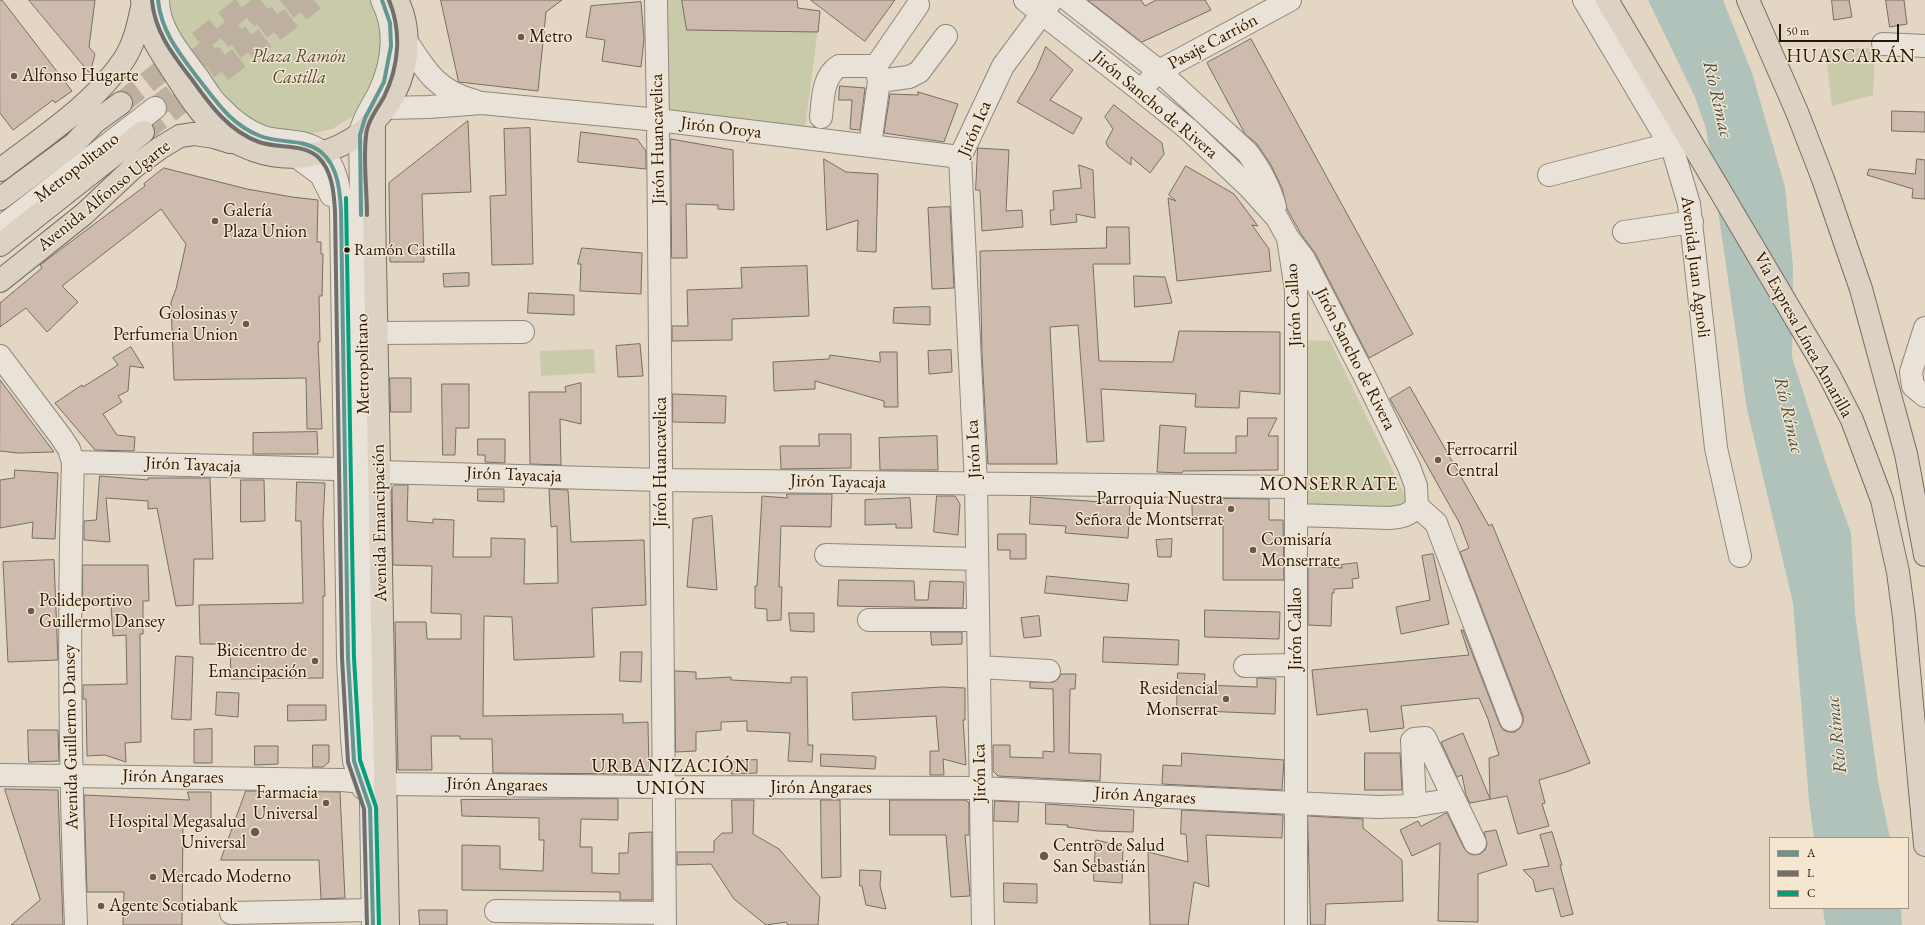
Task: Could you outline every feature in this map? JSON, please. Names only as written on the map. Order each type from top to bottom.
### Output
[{"type":"main road","name":"Vía Expresa Línea Amarilla","points":[[1607,0],[1829,375],[1852,420],[1882,500],[1898,572],[1904,617],[1925,845]]},
{"type":"main road","points":[[1748,0],[1800,119],[1823,179],[1861,289],[1906,454],[1925,555]]},
{"type":"main road","points":[[148,1],[152,39],[180,82],[210,122],[224,135],[240,145],[263,153],[288,157],[322,153],[348,142],[373,121],[399,83],[404,66],[407,42],[395,1]]},
{"type":"main road","points":[[0,170],[70,116],[109,80],[124,60],[138,30],[148,1]]},
{"type":"main road","points":[[0,199],[74,144],[95,122],[121,103]]},
{"type":"main road","name":"Avenida Emancipación","points":[[373,121],[379,472],[364,782],[388,925]]},
{"type":"main road","points":[[0,183],[57,140],[95,122]]},
{"type":"main road","name":"Avenida Alfonso Ugarte","points":[[0,245],[143,132]]},
{"type":"main road","name":"Avenida Alfonso Ugarte","points":[[0,281],[84,214],[134,167],[160,148],[180,136],[194,134],[214,137],[240,145]]},
{"type":"main road","points":[[0,262],[38,231],[119,152]]},
{"type":"street","name":"Jirón Huancavelica","points":[[656,0],[661,480],[662,787],[665,919]]},
{"type":"street","name":"Jirón Sancho de Rivera","points":[[1025,0],[1047,7],[1224,163],[1277,218]]},
{"type":"street","name":"Jirón Sancho de Rivera","points":[[1068,0],[1159,71],[1247,152],[1270,193],[1277,218],[1288,238],[1308,266],[1364,374],[1406,460],[1416,486],[1417,506]]},
{"type":"street","name":"Pasaje Carrión","points":[[1140,90],[1159,71],[1290,0]]},
{"type":"street","name":"Avenida Juan Agnoli","points":[[1584,0],[1670,144],[1689,204],[1716,448],[1740,556]]},
{"type":"street","name":"Metropolitano","points":[[148,1],[161,20],[171,40],[217,105],[232,119],[248,130],[264,137],[304,143],[322,153],[331,165],[338,184],[340,198],[348,658],[354,761],[364,782],[370,808],[372,917]]},
{"type":"street","name":"Metropolitano","points":[[364,782],[373,121],[364,118],[379,94],[389,62],[392,47],[388,13],[395,1]]},
{"type":"street","points":[[870,145],[877,74],[918,5]]},
{"type":"street","name":"Jirón Ica","points":[[982,925],[976,484],[960,157],[1003,66],[1047,7]]},
{"type":"street","points":[[821,117],[825,84],[834,70],[839,66],[877,74],[909,77],[919,72],[946,36]]},
{"type":"street","name":"Jirón Oroya","points":[[407,42],[422,65],[440,86],[467,99],[482,104],[658,120],[960,157]]},
{"type":"street","points":[[1883,44],[1925,46]]},
{"type":"street","name":"Metropolitano","points":[[0,210],[151,103],[0,228]]},
{"type":"street","name":"Jirón Oroya","points":[[373,121],[482,104]]},
{"type":"street","points":[[1549,175],[1670,144]]},
{"type":"street","name":"Avenida Emancipación","points":[[297,157],[312,167],[324,179],[329,188],[332,204],[336,469],[364,782]]},
{"type":"street","points":[[1624,232],[1692,222]]},
{"type":"street","name":"Jirón Callao","points":[[1288,238],[1296,290],[1296,925]]},
{"type":"street","points":[[1924,396],[1913,386],[1911,372],[1925,328]]},
{"type":"street","points":[[377,333],[523,332]]},
{"type":"street","name":"Avenida Guillermo Dansey","points":[[0,356],[69,449],[73,462],[70,549],[71,776],[76,925]]},
{"type":"street","name":"Jirón Tayacaja","points":[[73,462],[336,469]]},
{"type":"street","name":"Jirón Tayacaja","points":[[379,472],[661,480],[1296,487]]},
{"type":"street","points":[[1297,516],[1402,517],[1412,513],[1417,506],[1436,523],[1511,720]]},
{"type":"street","points":[[826,555],[977,559]]},
{"type":"street","points":[[869,620],[978,620]]},
{"type":"street","points":[[1245,666],[1296,665]]},
{"type":"street","points":[[979,667],[1049,671]]},
{"type":"street","points":[[1415,806],[1412,741],[1414,739],[1425,738],[1475,843]]},
{"type":"street","name":"Jirón Angaraes","points":[[0,776],[662,787],[980,788],[1378,807],[1415,806],[1454,799]]},
{"type":"street","points":[[496,911],[665,919]]},
{"type":"street","points":[[231,913],[372,917]]},
{"type":"green space","name":"Plaza Ramón Castilla","points":[[166,0],[370,0],[377,12],[382,29],[384,62],[363,106],[355,115],[332,129],[306,135],[265,128],[231,107],[177,34]]},
{"type":"green space","points":[[664,0],[797,0],[798,8],[820,11],[805,129],[667,112]]},
{"type":"green space","points":[[1875,48],[1873,95],[1832,106],[1825,49]]},
{"type":"green space","points":[[1305,340],[1330,341],[1408,502],[1406,513],[1305,506]]},
{"type":"green space","points":[[594,349],[595,373],[541,376],[540,351]]},
{"type":"water","name":"Río Rímac","points":[[1648,0],[1723,0],[1752,73],[1785,187],[1793,266],[1792,357],[1827,466],[1851,533],[1855,613],[1878,781],[1890,837],[1814,837],[1809,801],[1793,603],[1747,409],[1706,128],[1694,95]]},
{"type":"water","points":[[1823,909],[1901,909],[1902,925],[1825,925]]},
{"type":"building","points":[[0,0],[2,0],[72,91],[55,103],[53,100],[13,130],[0,113]]},
{"type":"building","points":[[29,0],[95,0],[89,47],[95,54],[90,73]]},
{"type":"building","name":"Metro","points":[[441,0],[562,0],[546,12],[538,91],[459,82]]},
{"type":"building","points":[[682,0],[797,0],[798,8],[820,11],[818,32],[687,30]]},
{"type":"building","points":[[811,0],[895,0],[865,41]]},
{"type":"building","points":[[1088,0],[1141,0],[1145,6],[1156,0],[1205,0],[1211,10],[1142,42]]},
{"type":"building","points":[[1832,0],[1849,0],[1852,17],[1834,20]]},
{"type":"building","points":[[1886,0],[1904,0],[1907,24],[1890,27]]},
{"type":"building","points":[[641,2],[644,39],[641,67],[602,61],[605,40],[586,37],[591,6]]},
{"type":"building","points":[[1251,39],[1413,334],[1369,358],[1315,253],[1301,234],[1287,209],[1282,188],[1271,165],[1257,144],[1245,134],[1207,63]]},
{"type":"building","points":[[1046,47],[1073,70],[1050,100],[1082,118],[1073,134],[1017,102],[1036,70]]},
{"type":"building","points":[[840,86],[865,88],[860,130],[850,129],[852,100],[839,100]]},
{"type":"building","points":[[918,92],[958,104],[944,142],[884,133],[890,94],[918,95]]},
{"type":"building","points":[[1114,105],[1162,143],[1164,154],[1150,173],[1131,157],[1131,165],[1108,147],[1106,142],[1113,129],[1105,117]]},
{"type":"building","points":[[1892,111],[1925,112],[1925,132],[1892,131]]},
{"type":"building","points":[[468,121],[471,192],[422,194],[424,262],[390,262],[389,183]]},
{"type":"building","points":[[530,128],[533,264],[492,265],[490,196],[506,195],[504,129]]},
{"type":"building","points":[[581,132],[637,139],[646,151],[646,169],[578,162]]},
{"type":"building","points":[[671,139],[733,150],[734,210],[718,209],[718,205],[686,204],[687,258],[672,258]]},
{"type":"building","points":[[978,148],[1009,150],[1006,211],[1022,210],[1023,227],[982,231],[980,190],[976,190]]},
{"type":"building","points":[[824,159],[846,172],[878,174],[876,252],[857,251],[858,220],[827,230]]},
{"type":"building","points":[[1917,159],[1925,160],[1925,199],[1912,198],[1913,189],[1867,175],[1869,169],[1915,174]]},
{"type":"building","points":[[1079,165],[1093,170],[1095,218],[1076,214],[1077,222],[1051,225],[1050,210],[1054,210],[1053,191],[1081,188]]},
{"type":"building","points":[[1186,166],[1234,194],[1258,226],[1252,225],[1269,249],[1271,271],[1177,281],[1168,198],[1176,201],[1169,195]]},
{"type":"building","points":[[164,168],[247,189],[318,200],[317,242],[321,242],[321,254],[323,254],[322,296],[319,296],[320,342],[318,342],[322,429],[307,429],[306,378],[174,380],[171,302],[176,289],[186,244],[161,209],[62,286],[78,302],[47,332],[26,308],[0,327],[0,303],[42,268],[40,265],[145,186],[144,184]]},
{"type":"building","points":[[950,207],[954,288],[932,289],[928,208]]},
{"type":"building","points":[[1107,227],[1129,227],[1130,264],[1093,264],[1099,361],[1173,362],[1179,331],[1280,332],[1280,394],[1240,391],[1239,408],[1195,407],[1196,394],[1101,389],[1104,441],[1087,442],[1078,325],[1050,327],[1057,464],[988,464],[982,355],[980,251],[1106,248]]},
{"type":"building","points":[[582,248],[642,253],[641,294],[580,291],[581,264],[578,264]]},
{"type":"building","points":[[807,266],[809,316],[732,319],[732,340],[672,341],[672,326],[688,326],[687,290],[742,288],[741,268]]},
{"type":"building","points":[[469,273],[469,286],[444,287],[443,274]]},
{"type":"building","points":[[1134,276],[1165,277],[1172,303],[1135,307]]},
{"type":"building","points":[[529,293],[574,295],[574,315],[528,313]]},
{"type":"building","points":[[930,307],[930,325],[893,323],[894,308]]},
{"type":"building","points":[[640,344],[643,376],[618,377],[616,346]]},
{"type":"building","points":[[131,347],[144,368],[130,366],[128,391],[118,396],[122,402],[103,414],[117,435],[135,437],[134,451],[95,450],[55,403],[82,385],[83,387],[118,365],[113,358]]},
{"type":"building","points":[[951,350],[952,372],[929,374],[928,351]]},
{"type":"building","points":[[880,352],[897,352],[898,407],[884,407],[884,401],[815,381],[815,389],[774,391],[773,362],[829,359],[830,355],[880,362]]},
{"type":"building","points":[[390,378],[411,378],[411,412],[391,412]]},
{"type":"building","points":[[0,380],[54,452],[17,453],[0,451]]},
{"type":"building","points":[[581,383],[581,424],[560,419],[561,465],[530,464],[529,392],[566,392],[565,387]]},
{"type":"building","points":[[442,384],[469,384],[469,428],[456,428],[455,455],[443,455]]},
{"type":"building","points":[[1410,387],[1489,526],[1492,524],[1590,763],[1539,780],[1545,803],[1542,804],[1549,826],[1518,834],[1507,796],[1470,803],[1466,795],[1462,775],[1457,777],[1441,742],[1463,733],[1490,799],[1489,758],[1499,755],[1488,719],[1479,698],[1401,706],[1404,728],[1370,732],[1367,709],[1317,715],[1312,670],[1469,655],[1461,630],[1463,630],[1503,730],[1515,732],[1520,728],[1523,722],[1523,716],[1460,552],[1469,548],[1460,524],[1390,399]]},
{"type":"building","points":[[673,394],[726,396],[725,423],[673,422]]},
{"type":"building","points":[[1248,418],[1277,418],[1268,436],[1278,436],[1278,470],[1183,471],[1182,473],[1157,472],[1160,425],[1186,427],[1184,453],[1236,453],[1236,436],[1247,436]]},
{"type":"building","points":[[317,432],[318,454],[253,454],[253,433]]},
{"type":"building","points":[[819,434],[851,434],[851,468],[781,469],[780,446],[819,446]]},
{"type":"building","points":[[937,436],[938,470],[880,470],[879,438]]},
{"type":"building","points":[[478,439],[505,439],[505,463],[485,462],[485,455],[478,455]]},
{"type":"building","points":[[15,470],[58,473],[55,539],[32,538],[33,522],[0,528],[0,480],[14,478]]},
{"type":"building","points":[[100,476],[148,480],[148,478],[210,478],[213,559],[194,559],[193,605],[176,606],[157,508],[148,509],[148,501],[106,498],[110,542],[84,540],[84,521],[96,520]]},
{"type":"building","points":[[241,480],[264,480],[265,521],[241,522]]},
{"type":"building","points":[[297,482],[325,483],[323,522],[325,596],[323,596],[323,678],[231,679],[230,644],[200,644],[199,605],[303,603],[301,521],[296,521]]},
{"type":"building","points":[[395,485],[408,485],[407,521],[433,523],[433,519],[454,520],[453,557],[491,557],[491,538],[525,539],[524,584],[558,583],[557,526],[551,527],[549,489],[568,490],[571,542],[644,540],[646,605],[592,608],[594,657],[514,660],[512,617],[484,616],[483,716],[623,714],[623,723],[648,722],[649,774],[493,773],[492,739],[460,739],[460,736],[431,736],[432,770],[398,770],[395,622],[426,622],[427,639],[461,639],[461,614],[431,613],[432,566],[393,565],[392,488]]},
{"type":"building","points":[[478,489],[504,489],[504,502],[478,501]]},
{"type":"building","points":[[787,494],[832,494],[831,527],[781,526],[779,587],[782,587],[781,620],[767,621],[767,609],[755,608],[755,586],[757,586],[762,496],[787,498]]},
{"type":"building","points":[[937,496],[955,496],[960,504],[958,535],[934,532]]},
{"type":"building","points":[[1031,497],[1130,504],[1128,538],[1065,533],[1066,526],[1030,524]]},
{"type":"building","points":[[910,498],[912,528],[896,528],[896,524],[865,525],[865,500]]},
{"type":"building","name":"Comisaría Monserrate","points":[[1192,498],[1269,499],[1269,520],[1283,520],[1284,580],[1223,580],[1223,520],[1193,521]]},
{"type":"building","points":[[712,516],[717,590],[687,587],[693,519]]},
{"type":"building","points":[[998,534],[1026,534],[1026,559],[1010,559],[1010,550],[998,550]]},
{"type":"building","points":[[1172,539],[1171,557],[1158,557],[1156,540]]},
{"type":"building","points":[[1433,554],[1449,624],[1401,634],[1396,607],[1430,600],[1422,556]]},
{"type":"building","name":"Polideportivo Guillermo Dansey","points":[[54,560],[58,660],[8,662],[3,562]]},
{"type":"building","points":[[1357,563],[1359,578],[1352,579],[1353,588],[1334,589],[1334,593],[1332,593],[1331,626],[1308,625],[1308,566],[1342,568],[1341,565]]},
{"type":"building","points":[[83,565],[148,565],[149,601],[143,601],[143,634],[140,634],[141,742],[125,743],[126,762],[105,755],[87,756],[86,699],[83,699],[83,685],[127,684],[126,635],[113,636],[111,605],[83,603]]},
{"type":"building","points":[[1047,576],[1129,584],[1127,601],[1045,593]]},
{"type":"building","points":[[839,580],[914,581],[915,600],[928,600],[930,581],[964,582],[963,608],[838,606]]},
{"type":"building","points":[[1205,610],[1280,612],[1279,639],[1205,637]]},
{"type":"building","points":[[789,613],[814,613],[814,632],[791,631]]},
{"type":"building","points":[[1039,616],[1041,636],[1024,638],[1021,618]]},
{"type":"building","points":[[931,632],[962,632],[962,644],[932,645]]},
{"type":"building","points":[[1104,637],[1179,640],[1178,665],[1103,662]]},
{"type":"building","points":[[621,652],[642,652],[641,682],[620,681]]},
{"type":"building","points":[[176,656],[193,657],[191,720],[172,719]]},
{"type":"building","points":[[675,671],[696,672],[696,679],[731,677],[731,680],[791,683],[791,677],[807,677],[808,745],[813,745],[812,762],[788,761],[790,733],[747,731],[747,721],[721,722],[721,730],[696,732],[696,751],[676,752]]},
{"type":"building","name":"Residencial Monserrat","points":[[1178,673],[1205,674],[1204,685],[1257,687],[1257,678],[1276,679],[1275,714],[1177,710]]},
{"type":"building","points":[[1061,674],[1076,674],[1075,689],[1070,689],[1069,753],[1101,754],[1100,781],[998,776],[993,771],[993,745],[1010,745],[1010,757],[1043,758],[1043,751],[1054,752],[1053,689],[1030,688],[1030,682],[1054,682]]},
{"type":"building","points":[[942,687],[965,688],[965,720],[963,720],[966,765],[943,759],[944,775],[930,775],[930,751],[939,751],[936,716],[853,720],[852,693]]},
{"type":"building","points":[[217,692],[239,693],[238,717],[216,715]]},
{"type":"building","points":[[288,705],[326,705],[326,720],[288,721]]},
{"type":"building","points":[[212,729],[212,763],[194,763],[194,730]]},
{"type":"building","points":[[28,730],[58,730],[59,761],[29,762]]},
{"type":"building","points":[[313,745],[329,745],[329,762],[323,767],[313,767]]},
{"type":"building","points":[[255,746],[278,746],[278,764],[255,765]]},
{"type":"building","points":[[1182,753],[1284,760],[1282,790],[1162,784],[1163,765],[1181,766]]},
{"type":"building","points":[[1365,753],[1400,753],[1402,790],[1365,790]]},
{"type":"building","points":[[821,754],[874,756],[876,757],[875,769],[821,766]]},
{"type":"building","points":[[757,760],[757,773],[731,774],[734,761]]},
{"type":"building","points":[[5,789],[58,790],[63,925],[11,925],[40,900]]},
{"type":"building","name":"Hospital Megasalud Universal","points":[[246,791],[340,792],[345,898],[321,899],[319,860],[221,860]]},
{"type":"building","points":[[188,792],[211,792],[211,821],[183,821],[182,925],[123,925],[124,892],[87,892],[84,795],[189,800]]},
{"type":"building","points":[[618,799],[618,820],[581,819],[580,847],[592,847],[592,873],[619,874],[619,853],[628,853],[629,833],[652,832],[652,900],[620,900],[620,892],[462,890],[462,845],[500,846],[500,869],[543,871],[544,840],[539,840],[539,818],[462,816],[461,800]]},
{"type":"building","points":[[732,800],[754,800],[753,834],[779,849],[820,897],[818,925],[788,925],[786,922],[766,925],[734,899],[711,864],[677,865],[677,852],[714,852],[714,841],[722,833],[732,833]]},
{"type":"building","points":[[821,800],[840,800],[841,877],[822,878]]},
{"type":"building","points":[[890,800],[966,800],[969,803],[969,835],[965,835],[970,896],[951,897],[946,835],[890,835]]},
{"type":"building","points":[[995,801],[1019,802],[1018,822],[994,821]]},
{"type":"building","points":[[1046,804],[1134,810],[1133,832],[1097,831],[1067,827],[1068,825],[1046,824]]},
{"type":"building","points":[[1182,810],[1283,815],[1282,838],[1206,835],[1209,887],[1194,882],[1188,925],[1150,925],[1148,852],[1188,862],[1186,834],[1181,834]]},
{"type":"building","points":[[1447,813],[1464,848],[1468,853],[1474,855],[1480,854],[1485,850],[1487,844],[1484,832],[1496,830],[1507,865],[1478,874],[1478,922],[1438,921],[1440,843],[1412,856],[1400,830],[1418,821],[1421,826]]},
{"type":"building","points":[[1308,816],[1363,819],[1363,828],[1402,860],[1403,901],[1326,904],[1325,925],[1311,925]]},
{"type":"building","points":[[1552,832],[1562,865],[1560,865],[1573,914],[1561,917],[1553,888],[1536,892],[1533,880],[1523,870],[1549,866],[1540,835]]},
{"type":"building","points":[[1096,840],[1123,846],[1122,883],[1094,881]]},
{"type":"building","points":[[860,870],[881,871],[880,886],[886,909],[866,905],[862,886],[860,886]]},
{"type":"building","points":[[1004,883],[1037,884],[1037,903],[1004,902]]},
{"type":"building","points":[[419,910],[447,910],[447,925],[420,925]]},
{"type":"tunnel","points":[[121,103],[252,0]]},
{"type":"tunnel","points":[[196,60],[269,0]]},
{"type":"tunnel","points":[[155,108],[299,0]]},
{"type":"tunnel","points":[[143,132],[314,0]]},
{"type":"transit line","name":"A","points":[[158,0],[163,22],[172,41],[190,68],[224,111],[240,125],[260,136],[300,143],[321,152],[331,164],[337,179],[341,211],[348,658],[354,761],[370,808],[373,925]]},
{"type":"transit line","name":"A","points":[[361,215],[360,135],[365,118],[384,82],[391,46],[390,23],[382,0]]},
{"type":"transit line","name":"L","points":[[367,215],[365,155],[367,131],[370,121],[389,85],[396,61],[396,24],[389,0]]},
{"type":"transit line","name":"L","points":[[152,1],[157,23],[166,44],[222,117],[239,131],[259,142],[297,148],[312,153],[323,162],[331,182],[335,211],[342,658],[348,762],[364,809],[367,925]]},
{"type":"transit line","name":"C","points":[[346,198],[354,658],[360,760],[376,807],[379,925]]},
{"type":"place","name":"Metro","points":[[521,37]]},
{"type":"place","name":"Alfonso Hugarte","points":[[14,76]]},
{"type":"place","name":"Galería Plaza Union","points":[[215,221]]},
{"type":"place","name":"Ramón Castilla","points":[[347,250]]},
{"type":"place","name":"Golosinas y Perfumeria Union","points":[[246,324]]},
{"type":"place","name":"Ferrocarril Central","points":[[1438,460]]},
{"type":"place","name":"Parroquia Nuestra Señora de Montserrat","points":[[1231,509]]},
{"type":"place","name":"Comisaría Monserrate","points":[[1253,550]]},
{"type":"place","name":"Polideportivo Guillermo Dansey","points":[[31,611]]},
{"type":"place","name":"Bicicentro de Emancipación","points":[[315,661]]},
{"type":"place","name":"Residencial Monserrat","points":[[1226,699]]},
{"type":"place","name":"Farmacia Universal","points":[[326,803]]},
{"type":"place","name":"Hospital Megasalud Universal","points":[[255,832]]},
{"type":"place","name":"Centro de Salud San Sebastián","points":[[1044,856]]},
{"type":"place","name":"Mercado Moderno","points":[[153,877]]},
{"type":"place","name":"Agente Scotiabank","points":[[101,906]]},
{"type":"district","name":"HUASCARÁN","points":[[1851,57]]},
{"type":"district","name":"MONSERRATE","points":[[1329,485]]},
{"type":"district","name":"URBANIZACIÓN UNIÓN","points":[[671,778]]}]
